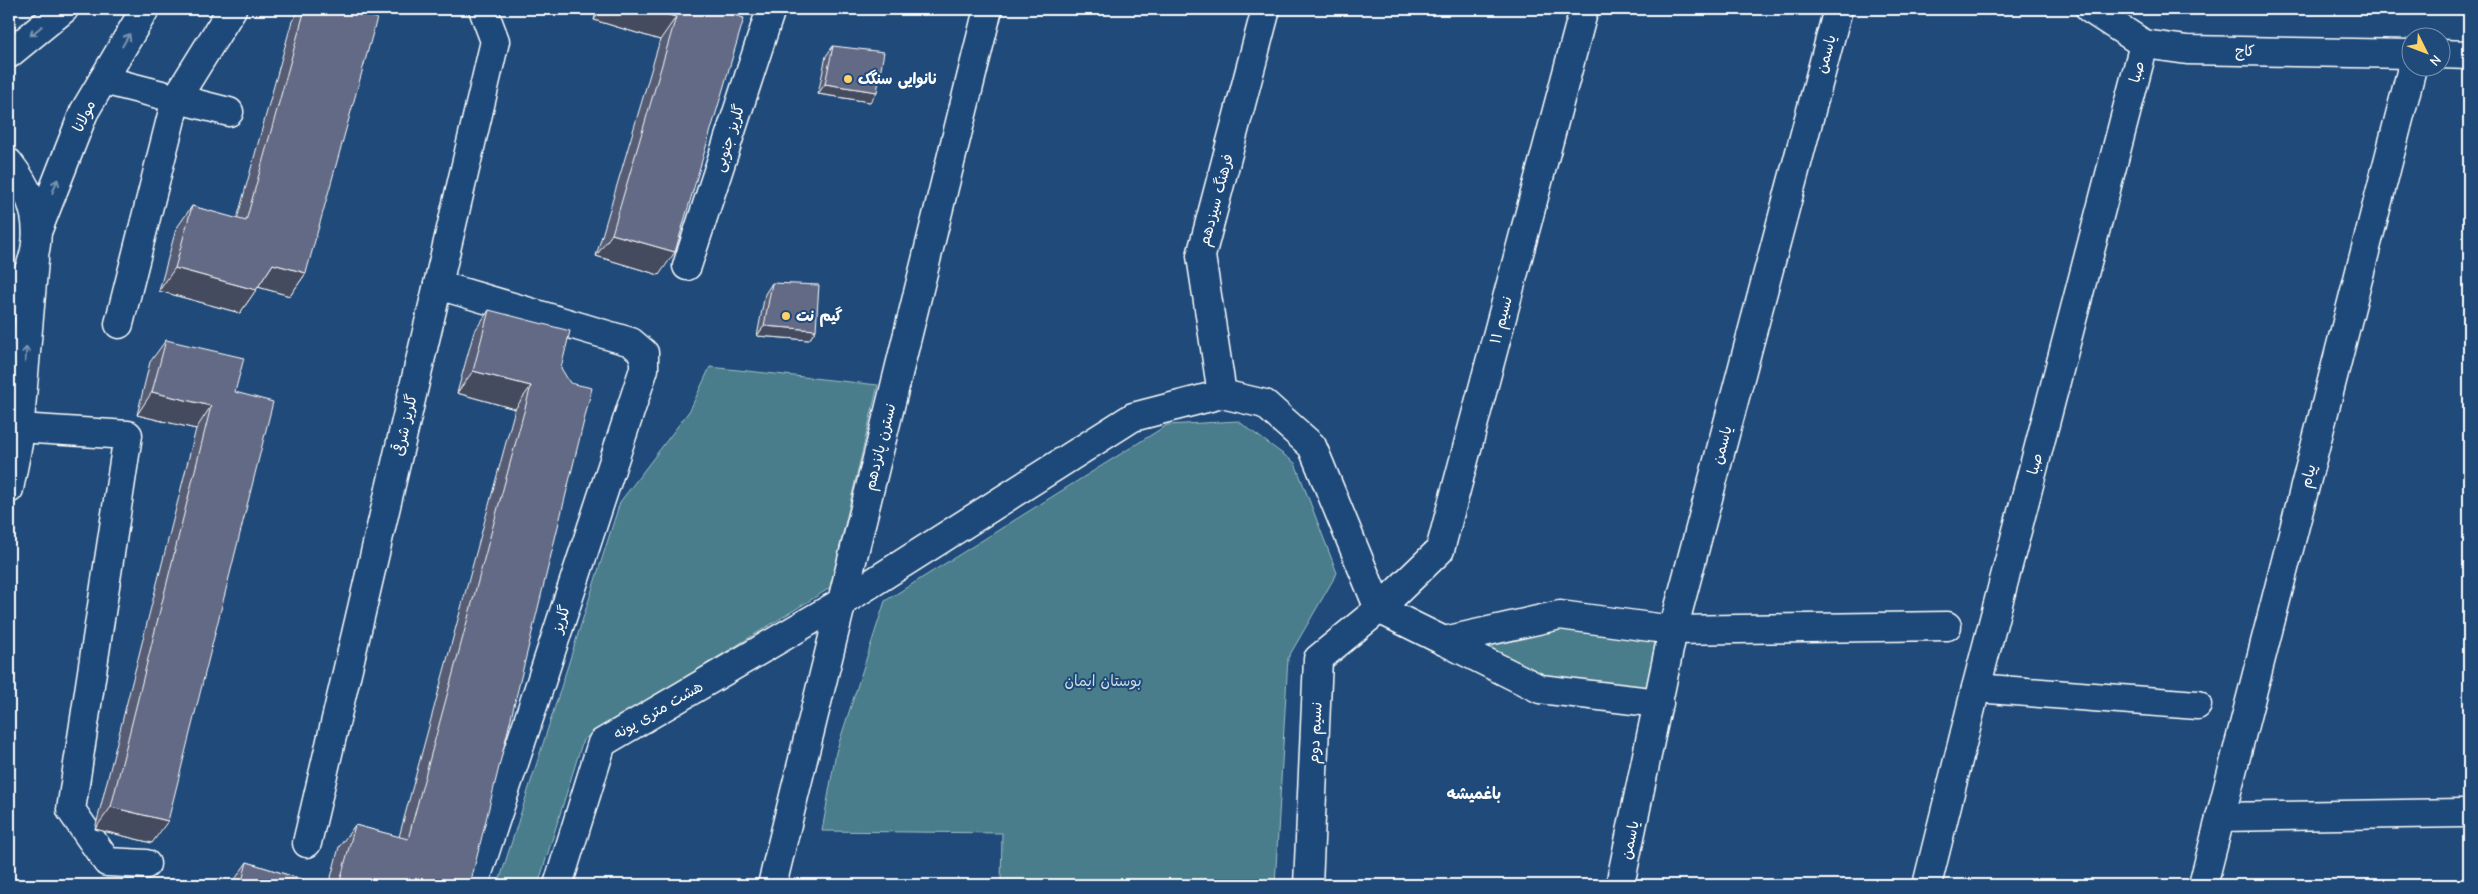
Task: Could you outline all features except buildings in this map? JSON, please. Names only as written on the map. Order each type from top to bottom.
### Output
[{"type":"street","points":[[9,54],[64,9]]},
{"type":"street","name":"مولانا","points":[[9,305],[24,283],[84,112],[145,9]]},
{"type":"street","points":[[119,324],[176,99],[232,9]]},
{"type":"street","name":"گلریز شرقی","points":[[307,843],[495,41],[483,9]]},
{"type":"street","name":"گلریز جنوبی","points":[[687,266],[771,9]]},
{"type":"street","name":"نسترن پانزدهم","points":[[772,885],[988,9]]},
{"type":"street","name":"فرهنگ سیزدهم","points":[[1222,394],[1201,256],[1266,9]]},
{"type":"street","name":"نسیم ۱۱","points":[[1379,609],[1440,550],[1584,9]]},
{"type":"street","name":"یاسمن","points":[[1620,885],[1673,630],[1838,9]]},
{"type":"street","name":"کاج","points":[[2090,9],[2144,44],[2187,50],[2400,54]]},
{"type":"street","name":"صبا","points":[[1927,885],[1976,688],[2144,44]]},
{"type":"street","points":[[2450,54],[2469,55]]},
{"type":"street","name":"پیام","points":[[2203,885],[2409,78]]},
{"type":"street","points":[[103,80],[229,112]]},
{"type":"street","points":[[9,163],[23,181],[34,206],[36,245],[19,428],[9,489]]},
{"type":"street","name":"گلریز","points":[[438,285],[631,342],[644,352],[644,369],[474,885]]},
{"type":"street","points":[[1222,394],[1265,404],[1312,446],[1379,609],[1540,689],[1659,703]]},
{"type":"street","name":"هشت متری پونه","points":[[558,885],[602,743],[842,602],[1133,417],[1222,394]]},
{"type":"street","points":[[19,428],[128,435],[71,810],[107,862],[146,864]]},
{"type":"street","name":"نسیم دوم","points":[[1308,885],[1318,659],[1379,609]]},
{"type":"street","points":[[1444,641],[1560,615],[1673,630],[1947,626]]},
{"type":"street","points":[[1976,688],[2197,705]]},
{"type":"street","points":[[2220,818],[2462,813]]},
{"type":"green space","points":[[710,367],[878,385],[830,588],[583,740],[538,885],[498,885],[620,502],[690,410]]},
{"type":"green space","name":"بوستان ایمان","points":[[1238,421],[1295,463],[1337,573],[1288,658],[1275,885],[1001,885],[1002,833],[822,831],[836,752],[885,601],[1167,425]]},
{"type":"green space","points":[[1560,626],[1662,639],[1651,692],[1551,681],[1478,641]]},
{"type":"place","name":"نانوایی سنگک","points":[[848,79]]},
{"type":"place","name":"گیم نت","points":[[786,316]]},
{"type":"district","name":"باغمیشه","points":[[1474,794]]}]
